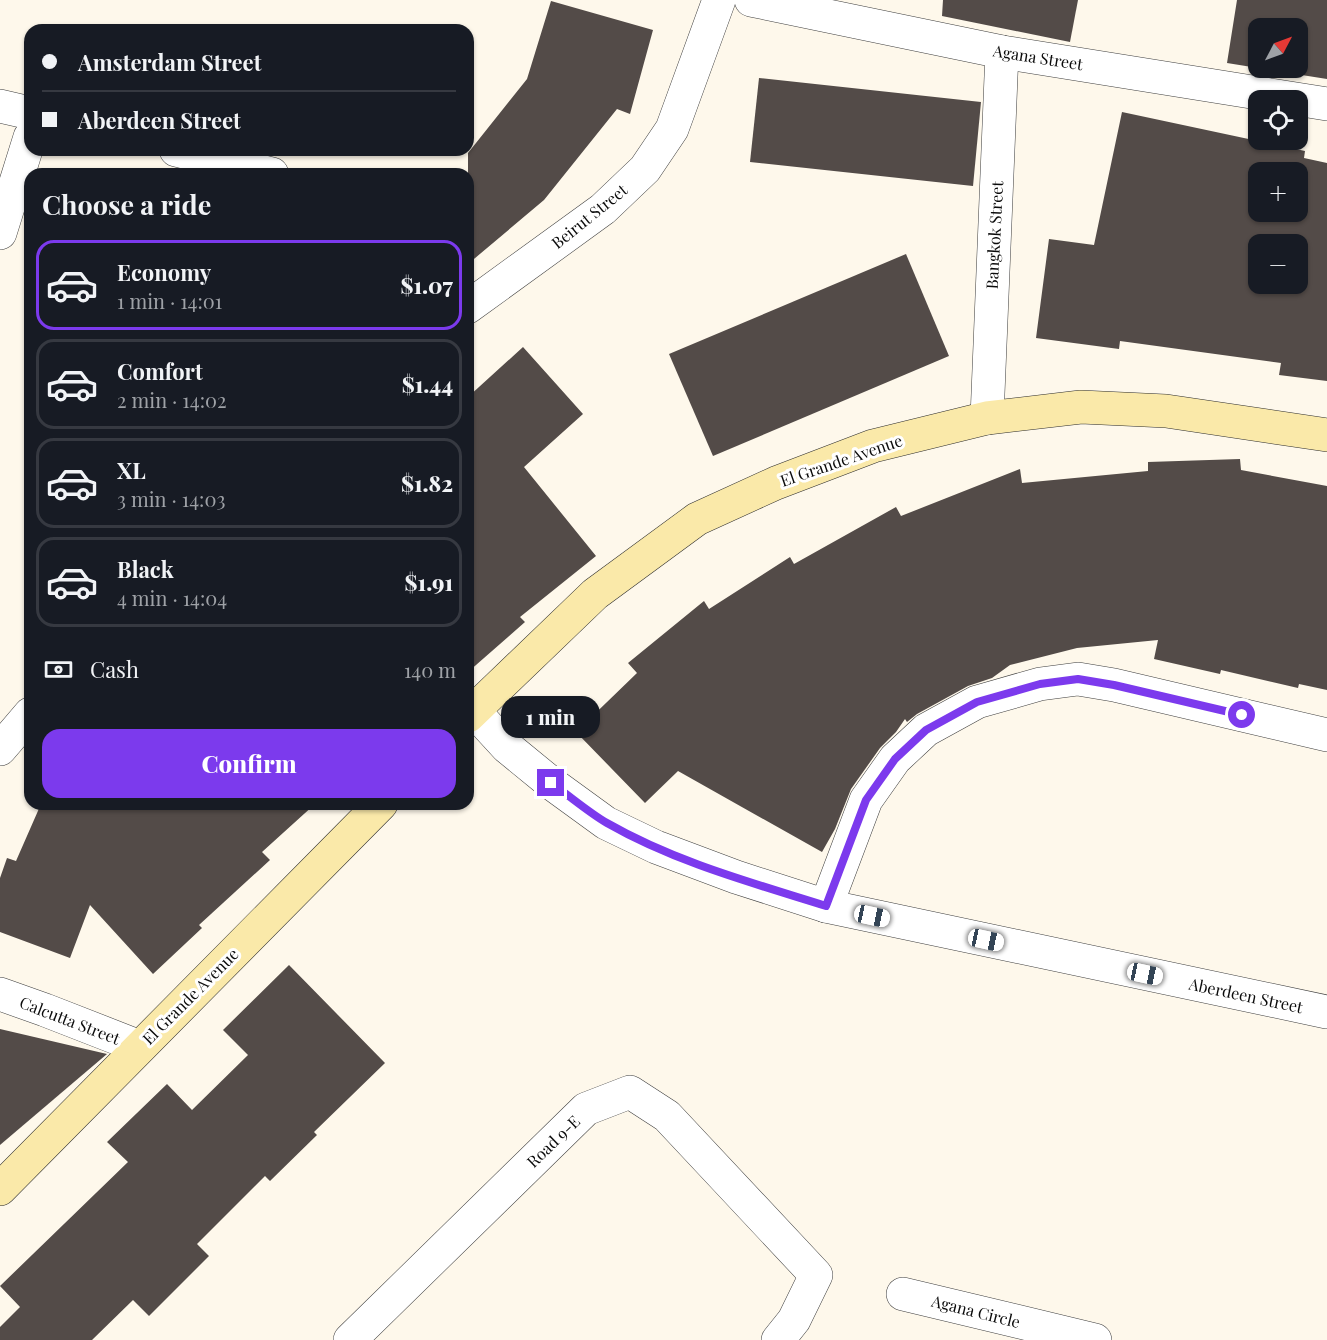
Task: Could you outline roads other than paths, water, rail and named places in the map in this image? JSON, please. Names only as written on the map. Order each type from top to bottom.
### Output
[{"type":"street","name":"Beirut Street","points":[[474,299],[603,209],[645,169],[672,129],[718,0]]},
{"type":"street","name":"Agana Street","points":[[751,0],[1002,52],[1327,104]]},
{"type":"street","name":"Bangkok Street","points":[[987,418],[1002,52]]},
{"type":"street","points":[[0,106],[24,112]]},
{"type":"street","points":[[0,233],[24,156]]},
{"type":"street","points":[[201,156],[248,168]]},
{"type":"street","name":"El Grande Avenue","points":[[474,710],[595,594],[697,519],[776,483],[873,446],[987,418],[1081,407],[1166,411],[1327,435]]},
{"type":"street","points":[[826,906],[866,800],[895,759],[926,730],[977,702],[1040,684],[1078,679],[1114,685],[1327,735]]},
{"type":"street","name":"Aberdeen Street","points":[[474,716],[551,783],[606,823],[656,847],[736,877],[826,906],[1327,1012]]},
{"type":"street","points":[[0,749],[24,721]]},
{"type":"street","name":"El Grande Avenue","points":[[0,1189],[375,810]]},
{"type":"street","name":"Calcutta Street","points":[[0,994],[140,1047]]},
{"type":"street","name":"Road 9-E","points":[[350,1340],[586,1109],[630,1092],[667,1116],[816,1275],[794,1320],[778,1340]]},
{"type":"street","name":"Agana Circle","points":[[903,1294],[1048,1334],[1095,1340]]}]
